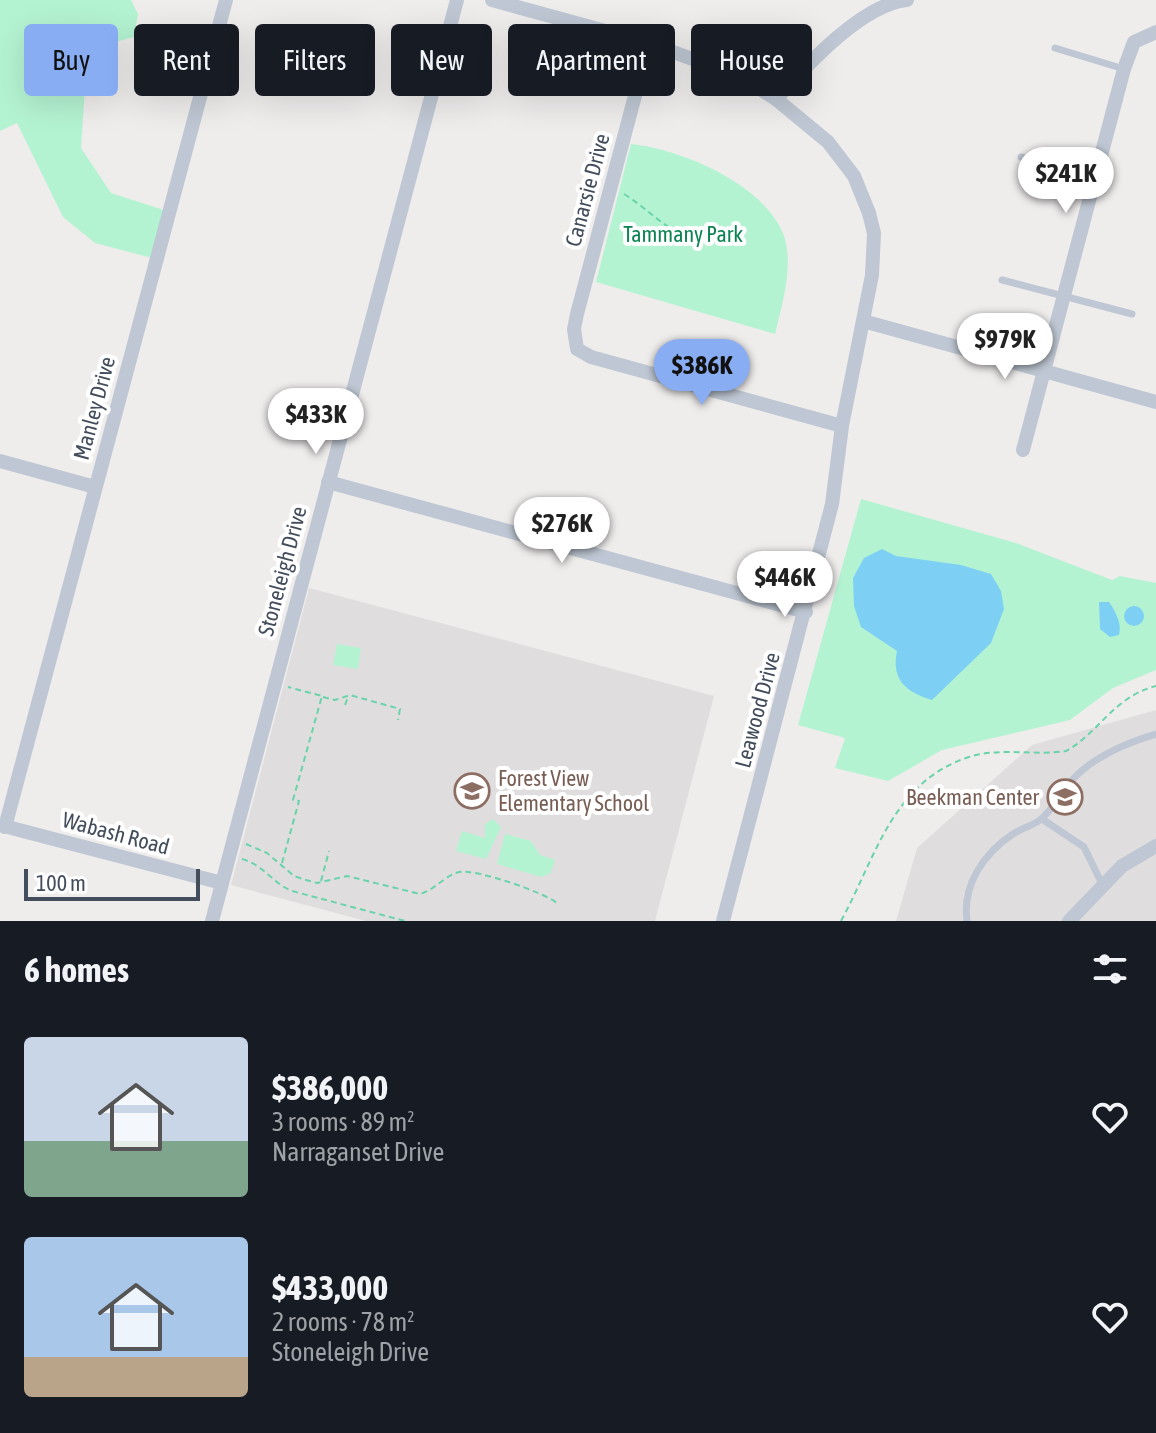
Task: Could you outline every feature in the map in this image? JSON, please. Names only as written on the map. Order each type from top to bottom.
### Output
[{"type":"street","name":"Manley Drive","points":[[2,826],[226,0]]},
{"type":"street","name":"Stoneleigh Drive","points":[[212,921],[457,0]]},
{"type":"street","name":"Leawood Drive","points":[[492,0],[580,24]]},
{"type":"street","points":[[776,99],[834,41],[862,20],[897,1],[907,0]]},
{"type":"street","points":[[1023,450],[1124,69],[1134,42],[1156,32]]},
{"type":"street","name":"Leawood Drive","points":[[675,52],[724,68],[776,99],[842,158],[866,203],[874,233],[874,252],[842,426],[832,504],[723,921]]},
{"type":"street","name":"Canarsie Drive","points":[[635,96],[577,314],[574,329],[577,349],[591,357],[842,426]]},
{"type":"street","points":[[863,321],[1156,402]]},
{"type":"street","points":[[0,461],[95,487]]},
{"type":"street","points":[[328,482],[806,612]]},
{"type":"street","name":"Wabash Road","points":[[2,826],[222,883]]},
{"type":"street","points":[[1069,921],[1122,866],[1156,846]]},
{"type":"lane","points":[[1055,48],[1124,69]]},
{"type":"lane","points":[[1021,157],[1097,174]]},
{"type":"lane","points":[[1002,280],[1132,314]]},
{"type":"lane","points":[[967,921],[967,897],[975,873],[1007,839],[1042,819],[1072,779],[1093,763],[1119,747],[1156,734]]},
{"type":"lane","points":[[1042,819],[1084,847],[1102,884]]},
{"type":"path","points":[[624,194],[645,207],[662,226],[686,236]]},
{"type":"path","points":[[841,921],[900,803],[924,779],[970,757],[1066,751],[1080,744],[1093,726],[1128,699],[1156,686]]},
{"type":"path","points":[[286,687],[335,700],[348,696],[400,709],[398,720]]},
{"type":"path","points":[[282,865],[299,801],[293,800],[322,696]]},
{"type":"path","points":[[345,705],[348,696]]},
{"type":"path","points":[[245,843],[267,853],[294,876],[320,882],[347,876],[420,894],[449,876],[465,872],[542,893],[557,903]]},
{"type":"path","points":[[320,882],[329,851]]},
{"type":"path","points":[[240,859],[263,867],[277,883],[292,891],[405,921]]},
{"type":"shaded area","name":"Forest View Elementary School","points":[[309,588],[714,696],[655,921],[366,921],[231,885]]},
{"type":"shaded area","name":"Beekman Center","points":[[1156,710],[1156,921],[896,921],[917,848],[1032,745]]},
{"type":"green space","points":[[0,0],[131,0],[138,14],[134,37],[118,41],[118,24],[24,24],[24,96],[84,96],[81,148],[111,193],[164,210],[152,258],[95,243],[63,217],[17,123],[0,131]]},
{"type":"green space","name":"Tammany Park","points":[[631,144],[673,153],[719,172],[759,200],[774,217],[784,236],[788,260],[775,334],[596,282]]},
{"type":"green space","points":[[861,499],[1016,543],[1112,580],[1120,576],[1156,583],[1156,670],[1113,688],[1070,720],[942,750],[888,781],[835,768],[845,738],[798,725]]},
{"type":"green space","points":[[337,644],[361,648],[358,669],[333,665]]},
{"type":"green space","points":[[493,819],[501,827],[486,859],[456,851],[462,831],[485,838],[485,824]]},
{"type":"green space","points":[[505,834],[531,841],[540,855],[555,860],[551,873],[541,877],[497,864]]},
{"type":"water","points":[[882,549],[896,556],[961,565],[991,574],[1001,591],[1004,609],[991,643],[932,700],[902,683],[896,670],[897,651],[861,627],[854,606],[853,578],[864,558]]},
{"type":"water","points":[[1099,602],[1109,602],[1112,606],[1119,622],[1119,635],[1110,637],[1100,629]]},
{"type":"water","points":[[1134,606],[1141,609],[1144,616],[1141,623],[1134,626],[1127,623],[1124,616],[1127,609]]},
{"type":"place","name":"Forest View Elementary School","points":[[472,791]]},
{"type":"place","name":"Beekman Center","points":[[1065,797]]}]
